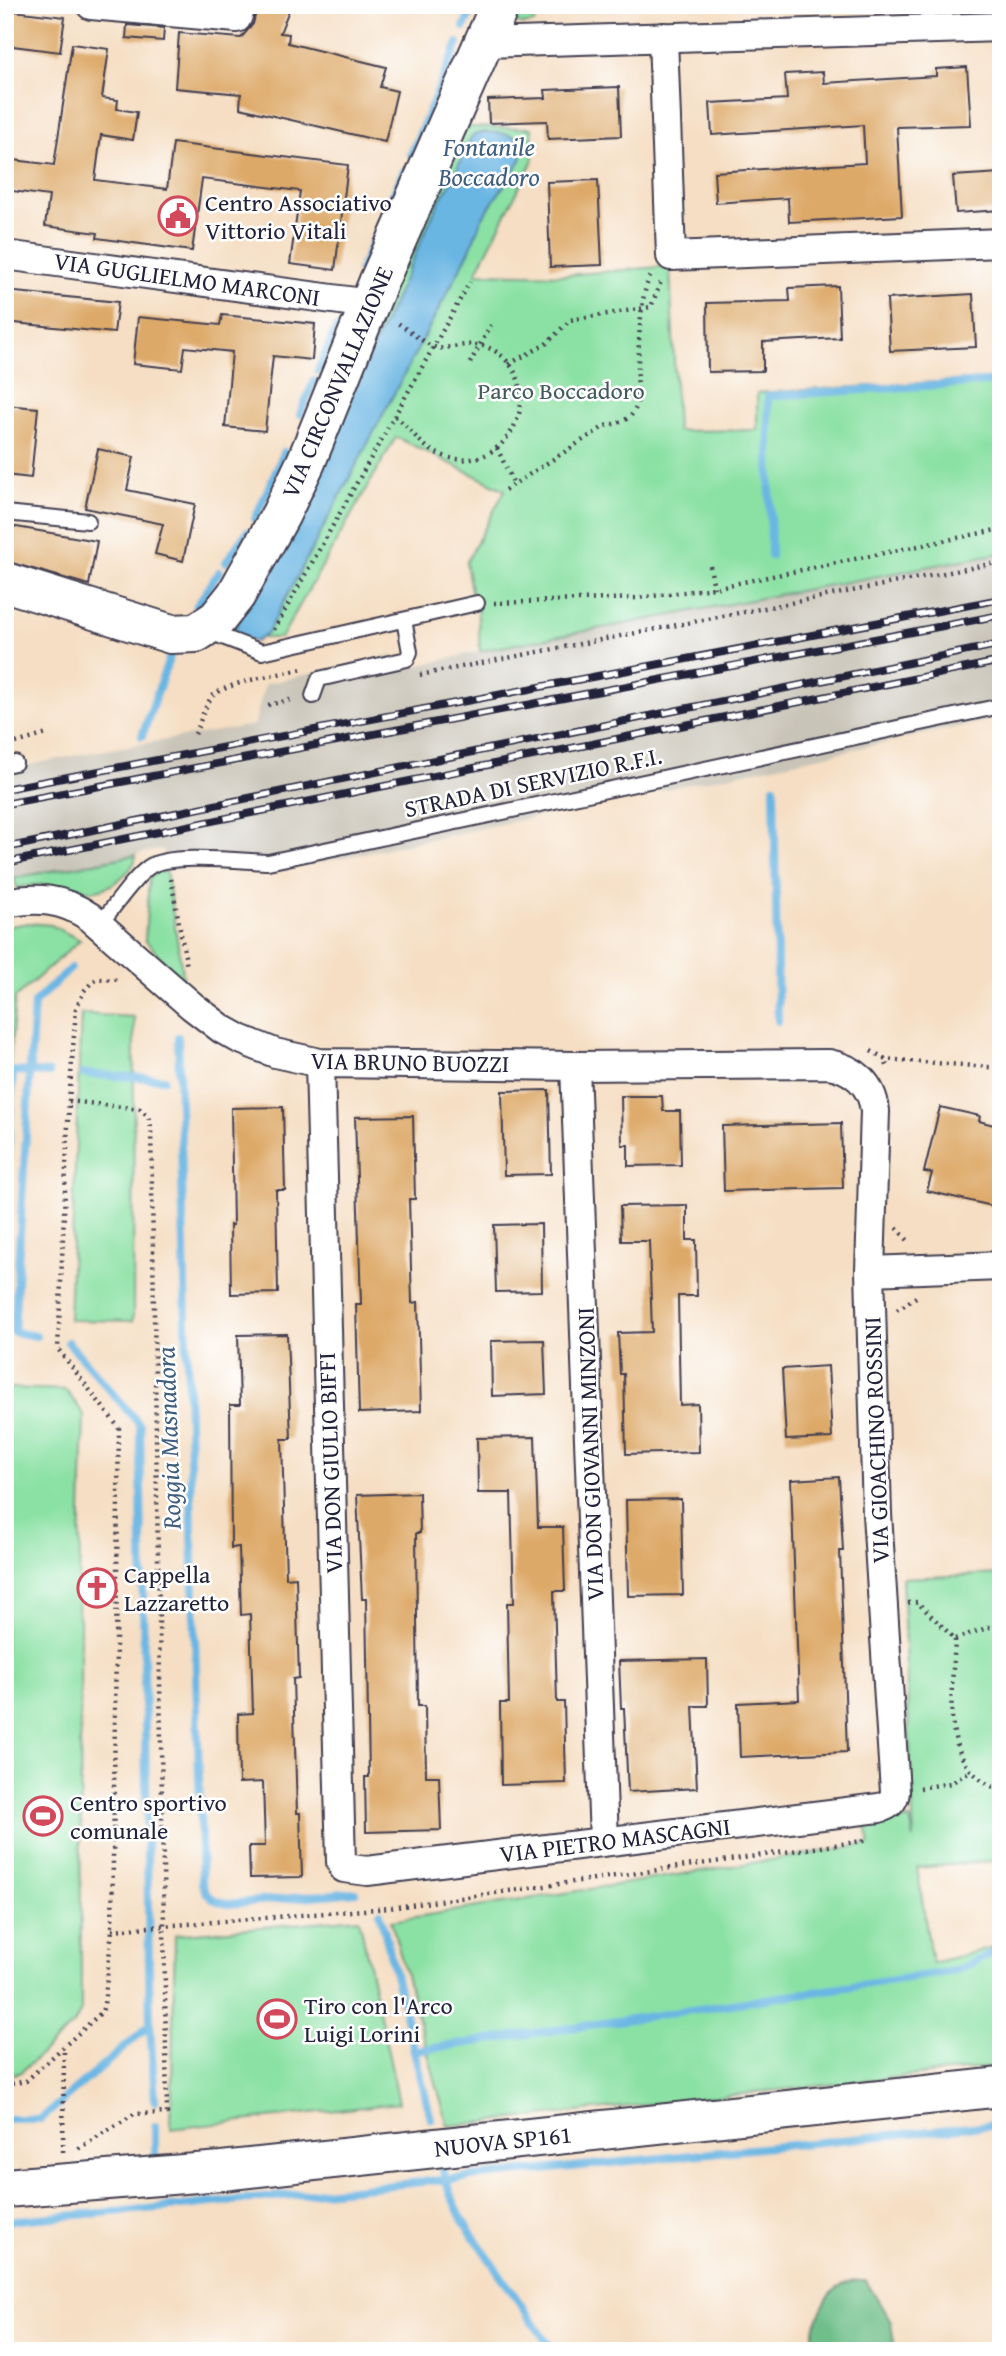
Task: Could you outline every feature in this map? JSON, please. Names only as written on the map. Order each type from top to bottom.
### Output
[{"type":"main road","name":"VIA CIRCONVALLAZIONE","points":[[202,630],[217,619],[236,595],[281,514],[382,312],[500,5]]},
{"type":"main road","points":[[5,582],[161,632],[187,634],[202,630]]},
{"type":"main road","name":"NUOVA SP161","points":[[5,2189],[236,2170],[1001,2087]]},
{"type":"street","points":[[91,5],[237,18],[242,5]]},
{"type":"street","points":[[485,43],[1001,27]]},
{"type":"street","points":[[663,37],[671,256],[1001,243]]},
{"type":"street","name":"VIA GUGLIELMO MARCONI","points":[[5,255],[382,312]]},
{"type":"street","name":"VIA BRUNO BUOZZI","points":[[5,903],[37,898],[61,902],[83,912],[191,1006],[222,1029],[275,1053],[320,1063],[575,1066],[829,1064],[845,1068],[862,1080]]},
{"type":"street","name":"VIA DON GIULIO BIFFI","points":[[320,1063],[354,1867]]},
{"type":"street","name":"VIA DON GIOVANNI MINZONI","points":[[575,1066],[604,1842]]},
{"type":"street","name":"VIA GIOACHINO ROSSINI","points":[[862,1080],[872,1094],[875,1111],[870,1270],[877,1514],[894,1799]]},
{"type":"street","points":[[870,1270],[1001,1266]]},
{"type":"street","name":"VIA PIETRO MASCAGNI","points":[[354,1867],[604,1842],[894,1799]]},
{"type":"lane","points":[[5,513],[88,521]]},
{"type":"lane","points":[[202,630],[261,652],[477,603]]},
{"type":"lane","points":[[313,696],[319,679],[407,660],[410,652],[404,620]]},
{"type":"lane","name":"STRADA DI SERVIZIO R.F.I.","points":[[99,925],[143,872],[155,863],[193,859],[268,862],[1001,706]]},
{"type":"path","points":[[509,364],[546,344],[570,320],[651,307],[671,256]]},
{"type":"path","points":[[505,490],[605,426],[624,421],[632,415],[637,404],[642,309],[649,277],[671,256]]},
{"type":"path","points":[[261,652],[470,282]]},
{"type":"path","points":[[382,312],[435,346],[446,348],[479,344],[494,351],[509,364],[517,379],[521,405],[513,431],[497,448],[486,455],[469,459],[451,459],[430,452],[418,441],[409,426],[396,416]]},
{"type":"path","points":[[470,363],[491,325]]},
{"type":"path","points":[[497,448],[514,484]]},
{"type":"path","points":[[477,603],[638,598],[714,588],[1001,529]]},
{"type":"path","points":[[418,675],[1001,562]]},
{"type":"path","points":[[710,566],[714,588]]},
{"type":"path","points":[[195,734],[210,700],[219,692],[233,686],[314,667]]},
{"type":"path","points":[[268,705],[313,696]]},
{"type":"path","points":[[13,744],[47,734]]},
{"type":"path","points":[[171,879],[189,973]]},
{"type":"path","points":[[5,2085],[26,2081],[98,2017],[104,2005],[113,1930],[119,1428],[58,1349],[69,1101],[78,1003],[83,991],[99,978],[125,981]]},
{"type":"path","points":[[868,1049],[884,1058],[1001,1068]]},
{"type":"path","points":[[884,1058],[892,1077]]},
{"type":"path","points":[[862,1080],[884,1058]]},
{"type":"path","points":[[63,2158],[134,2114],[167,2113],[150,1127],[148,1116],[140,1109],[69,1101]]},
{"type":"path","points":[[893,1222],[910,1242],[922,1249],[923,1269],[922,1293],[894,1312]]},
{"type":"path","points":[[900,1603],[917,1602],[955,1639],[953,1725],[959,1753],[970,1771],[985,1783],[1001,1790]]},
{"type":"path","points":[[955,1639],[1001,1623]]},
{"type":"path","points":[[894,1799],[943,1786],[970,1771]]},
{"type":"path","points":[[113,1930],[389,1908],[863,1841],[861,1832]]},
{"type":"path","points":[[63,2120],[64,2047]]},
{"type":"shaded area","points":[[1001,553],[1001,718],[270,873],[182,868],[166,871],[163,849],[5,880],[5,770],[254,725],[265,684],[392,655],[396,671],[480,651]]},
{"type":"green space","points":[[514,5],[541,5],[534,23],[519,24],[512,18]]},
{"type":"green space","name":"Parco Boccadoro","points":[[458,127],[532,128],[533,160],[476,273],[566,275],[670,266],[677,431],[757,430],[757,393],[1001,378],[1001,553],[480,651],[477,603],[472,596],[466,563],[505,490],[396,437],[281,638],[253,638],[231,630]]},
{"type":"green space","points":[[136,855],[131,868],[122,877],[113,884],[96,890],[46,885],[17,888],[14,878]]},
{"type":"green space","points":[[166,871],[184,983],[145,940],[149,878],[156,872]]},
{"type":"green space","points":[[28,923],[51,925],[80,940],[15,998],[5,1126],[5,927]]},
{"type":"green space","points":[[81,1014],[134,1017],[133,1321],[69,1320]]},
{"type":"green space","name":"Centro sportivo comunale","points":[[5,1388],[66,1390],[84,1415],[78,1613],[81,2011],[74,2024],[21,2072],[5,2076]]},
{"type":"green space","points":[[1001,1574],[1001,1860],[917,1868],[932,1963],[1001,1945],[1001,2066],[448,2126],[391,1921],[870,1844],[866,1826],[910,1819],[914,1839],[902,1578]]},
{"type":"green space","name":"Tiro con l'Arco Luigi Lorini","points":[[359,1918],[399,2103],[171,2129],[175,1935]]},
{"type":"green space","points":[[854,2281],[866,2281],[891,2322],[895,2351],[811,2351],[814,2331],[826,2300],[841,2286]]},
{"type":"water","name":"Fontanile Boccadoro","points":[[483,132],[505,134],[520,140],[524,144],[521,160],[481,220],[470,250],[268,632],[256,642],[232,634],[298,514],[439,201],[450,184],[470,139]]},
{"type":"building","points":[[258,5],[291,5],[280,33],[289,34],[288,43],[386,67],[380,87],[397,91],[385,142],[240,108],[241,94],[175,88],[179,33],[241,38],[253,24]]},
{"type":"building","points":[[5,10],[65,17],[60,52],[5,45]]},
{"type":"building","points":[[127,25],[164,28],[163,41],[126,38]]},
{"type":"building","points":[[72,44],[109,49],[102,98],[118,100],[117,109],[137,112],[133,140],[101,135],[95,180],[167,189],[173,143],[348,165],[335,270],[290,264],[300,191],[202,179],[192,251],[97,238],[98,233],[45,226],[49,196],[5,190],[5,159],[54,165]]},
{"type":"building","points":[[967,67],[971,125],[897,127],[902,216],[789,222],[788,198],[716,203],[714,172],[865,163],[863,125],[712,135],[710,103],[787,99],[785,74],[823,72],[824,83],[936,76],[936,69]]},
{"type":"building","points":[[619,87],[621,136],[548,139],[547,121],[489,123],[488,100],[546,98],[545,90]]},
{"type":"building","points":[[1001,173],[1001,210],[956,213],[953,176]]},
{"type":"building","points":[[598,180],[602,265],[550,267],[547,182]]},
{"type":"building","points":[[838,286],[840,338],[763,342],[763,371],[708,372],[707,303],[790,301],[789,288]]},
{"type":"building","points":[[5,291],[118,302],[114,333],[5,322]]},
{"type":"building","points":[[973,294],[976,347],[890,351],[887,299]]},
{"type":"building","points":[[222,315],[315,324],[312,360],[273,356],[265,431],[225,427],[232,352],[185,347],[182,369],[133,364],[138,317],[220,325]]},
{"type":"building","points":[[5,405],[38,408],[31,478],[5,475]]},
{"type":"building","points":[[98,449],[134,457],[127,490],[195,504],[183,561],[155,554],[163,524],[85,508]]},
{"type":"building","points":[[5,525],[97,541],[89,585],[5,561]]},
{"type":"building","points":[[549,1090],[551,1174],[504,1175],[502,1091]]},
{"type":"building","points":[[621,1096],[662,1096],[663,1111],[680,1111],[681,1165],[628,1166],[628,1145],[622,1145]]},
{"type":"building","points":[[283,1107],[285,1190],[276,1190],[278,1293],[231,1294],[231,1108]]},
{"type":"building","points":[[940,1107],[980,1116],[979,1121],[1001,1127],[1001,1208],[927,1191],[932,1173],[924,1172]]},
{"type":"building","points":[[413,1116],[415,1199],[409,1199],[412,1303],[418,1302],[421,1411],[359,1413],[356,1304],[361,1304],[355,1117]]},
{"type":"building","points":[[841,1123],[843,1188],[724,1191],[722,1126]]},
{"type":"building","points":[[687,1205],[687,1240],[696,1240],[697,1296],[678,1296],[680,1405],[698,1404],[699,1452],[626,1454],[624,1374],[620,1374],[618,1333],[652,1332],[649,1241],[621,1241],[620,1206]]},
{"type":"building","points":[[541,1224],[542,1291],[496,1292],[494,1225]]},
{"type":"building","points":[[287,1334],[291,1439],[282,1439],[286,1578],[296,1577],[299,1678],[293,1679],[302,1877],[250,1878],[249,1846],[265,1846],[263,1782],[239,1783],[238,1714],[253,1713],[250,1614],[241,1615],[239,1547],[231,1548],[230,1405],[240,1405],[238,1335]]},
{"type":"building","points":[[544,1340],[546,1394],[492,1396],[491,1341]]},
{"type":"building","points":[[828,1366],[832,1438],[786,1440],[782,1369]]},
{"type":"building","points":[[535,1437],[538,1527],[563,1527],[565,1591],[554,1591],[557,1702],[564,1702],[566,1783],[501,1785],[500,1703],[509,1703],[507,1603],[514,1603],[511,1493],[478,1493],[477,1438]]},
{"type":"building","points":[[839,1477],[847,1752],[740,1757],[738,1703],[799,1700],[791,1480]]},
{"type":"building","points":[[419,1493],[420,1533],[416,1533],[418,1706],[425,1706],[426,1776],[439,1776],[441,1830],[366,1832],[365,1777],[369,1777],[366,1599],[362,1599],[357,1495]]},
{"type":"building","points":[[681,1499],[683,1595],[628,1596],[626,1500]]},
{"type":"building","points":[[707,1659],[708,1706],[693,1706],[697,1788],[628,1792],[619,1661]]},
{"type":"waterway","points":[[464,27],[474,5]]},
{"type":"waterway","points":[[411,154],[458,43]]},
{"type":"waterway","points":[[360,271],[403,172]]},
{"type":"waterway","points":[[318,371],[336,328]]},
{"type":"waterway","points":[[300,414],[314,381]]},
{"type":"waterway","points":[[771,556],[768,396],[1001,381]]},
{"type":"waterway","points":[[255,519],[284,452]]},
{"type":"waterway","points":[[226,562],[247,532]]},
{"type":"waterway","points":[[196,607],[219,572]]},
{"type":"waterway","points":[[142,736],[170,656]]},
{"type":"waterway","points":[[774,787],[778,1021]]},
{"type":"waterway","points":[[36,1336],[14,1332],[34,1003],[71,968]]},
{"type":"waterway","name":"Roggia Masnadora","points":[[178,1037],[202,1883],[211,1897],[227,1904],[356,1892]]},
{"type":"waterway","points":[[5,1198],[13,1071],[49,1073]]},
{"type":"waterway","points":[[84,1074],[164,1079]]},
{"type":"waterway","points":[[5,2119],[41,2119],[150,2025],[140,1425],[68,1342]]},
{"type":"waterway","name":"Roggia Masnadora","points":[[380,1913],[431,2119]]},
{"type":"waterway","points":[[414,2051],[955,1971],[1001,1951]]},
{"type":"waterway","points":[[150,2025],[155,2101]]},
{"type":"waterway","points":[[5,2221],[182,2206],[1001,2124]]},
{"type":"waterway","points":[[155,2126],[155,2154]]},
{"type":"waterway","name":"Roggia Masnadora","points":[[443,2170],[463,2221],[553,2351]]},
{"type":"railway","points":[[5,789],[1001,599]]},
{"type":"railway","points":[[5,804],[1001,615]]},
{"type":"railway","points":[[5,848],[1001,644]]},
{"type":"railway","points":[[5,863],[1001,661]]},
{"type":"place","name":"Centro Associativo Vittorio Vitali","points":[[178,216]]},
{"type":"place","name":"Cappella Lazzaretto","points":[[97,1588]]},
{"type":"place","name":"Centro sportivo comunale","points":[[43,1816]]},
{"type":"place","name":"Tiro con l'Arco Luigi Lorini","points":[[277,2019]]}]
